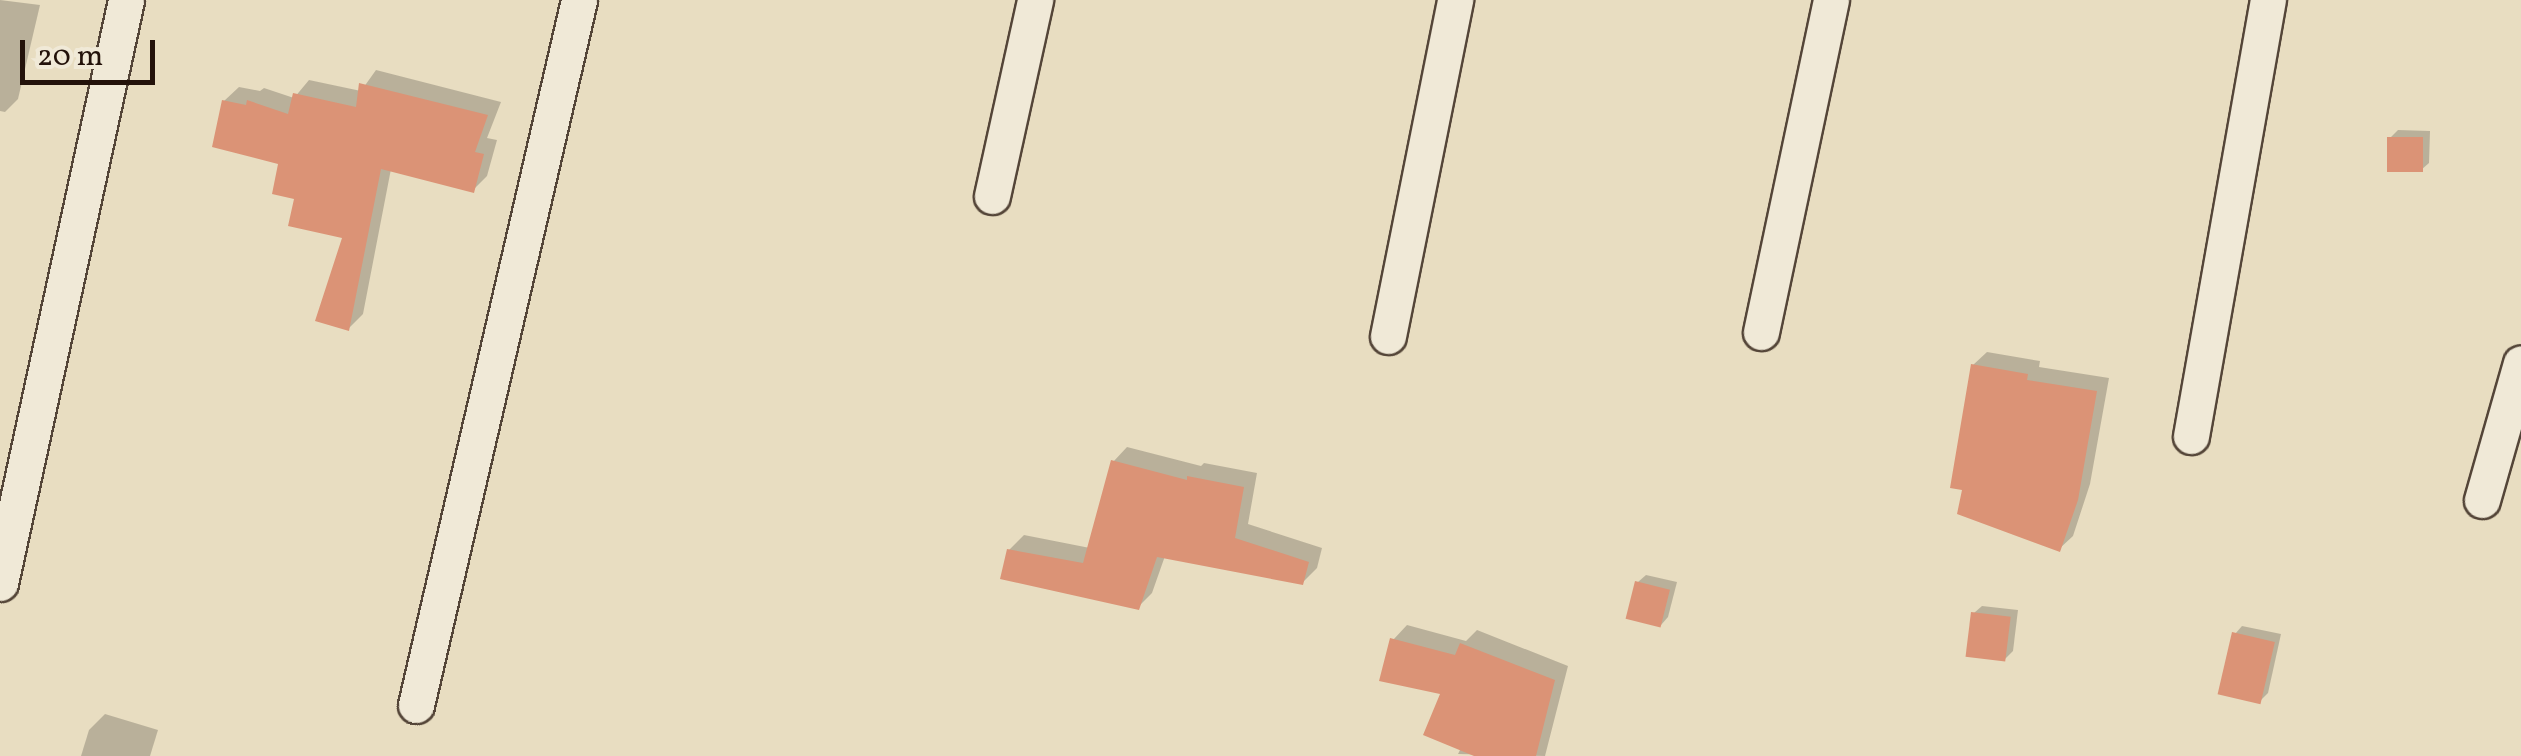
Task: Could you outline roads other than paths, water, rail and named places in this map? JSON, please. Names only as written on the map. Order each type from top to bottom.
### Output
[{"type":"street","points":[[0,583],[126,0]]},
{"type":"street","points":[[416,704],[579,0]]},
{"type":"street","points":[[992,196],[1035,0]]},
{"type":"street","points":[[1388,336],[1455,0]]},
{"type":"street","points":[[1761,332],[1831,0]]},
{"type":"street","points":[[2191,436],[2268,0]]},
{"type":"street","points":[[2482,500],[2521,362]]}]
